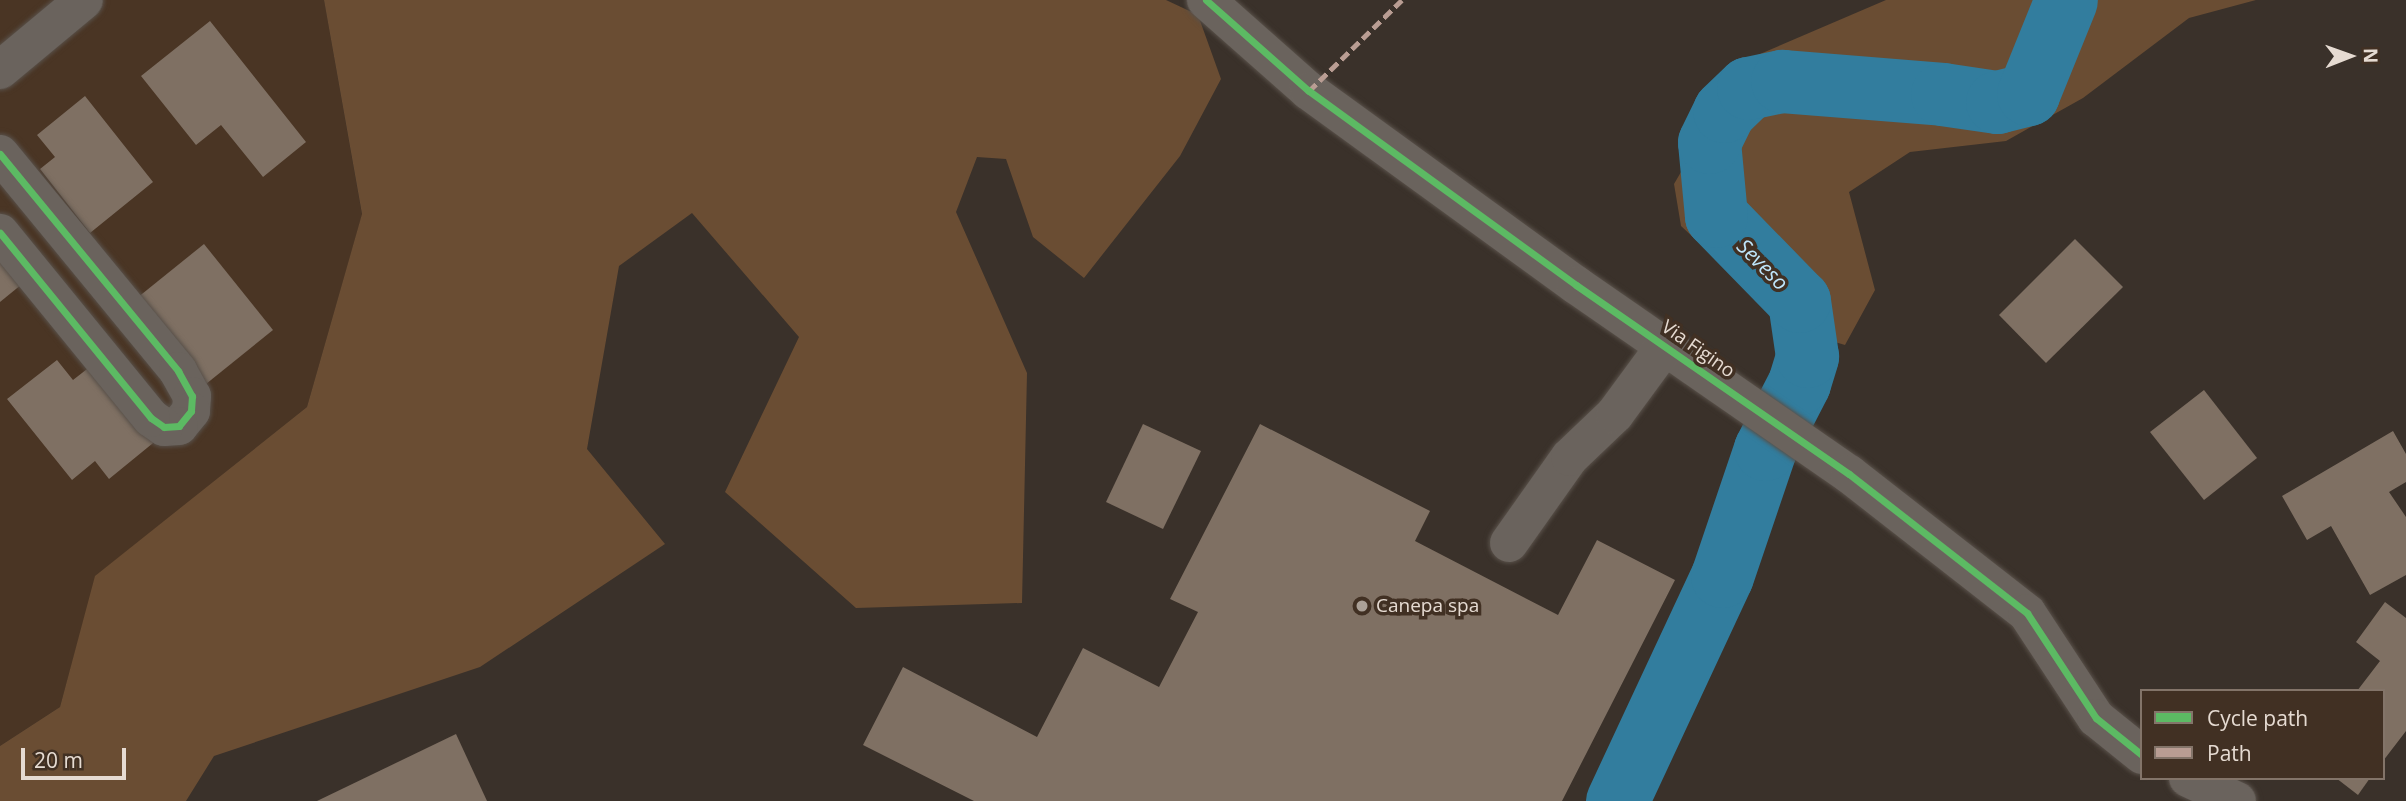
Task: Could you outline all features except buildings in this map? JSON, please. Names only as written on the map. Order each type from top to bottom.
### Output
[{"type":"street","points":[[0,70],[84,0]]},
{"type":"street","name":"Via Figino","points":[[1206,0],[1309,90],[1665,346],[1849,474],[2027,613],[2096,718],[2140,754]]},
{"type":"street","points":[[0,155],[178,371],[192,396],[191,411],[179,426],[164,427],[151,418],[0,233]]},
{"type":"street","points":[[72,322],[111,290]]},
{"type":"street","points":[[1509,543],[1570,457],[1615,414],[1665,346]]},
{"type":"street","points":[[2166,801],[2178,780]]},
{"type":"street","points":[[2192,780],[2237,801]]},
{"type":"shaded area","points":[[0,0],[324,0],[362,215],[307,407],[96,576],[60,707],[0,746]]},
{"type":"shaded area","points":[[324,0],[1166,0],[1198,15],[1221,79],[1180,156],[1084,278],[1033,237],[1006,159],[977,157],[956,212],[1027,373],[1022,603],[856,608],[725,492],[799,337],[692,213],[619,266],[587,449],[665,544],[480,667],[214,756],[186,801],[0,801],[0,746],[60,707],[95,576],[307,407],[362,214]]},
{"type":"shaded area","points":[[1886,0],[2256,0],[2189,18],[2083,98],[2006,141],[1910,152],[1849,192],[1875,290],[1845,345],[1791,329],[1681,226],[1674,184],[1746,60]]},
{"type":"waterway","name":"Seveso","points":[[1617,801],[1722,576],[1765,449],[1799,383],[1807,356],[1799,301],[1716,216],[1709,142],[1724,111],[1748,88],[1782,81],[1942,94],[1997,102],[2028,94],[2066,0]]},
{"type":"marked path","points":[[1309,91],[1402,0]]},
{"type":"cycle path","points":[[1206,0],[1309,91],[1576,285],[1849,474],[2027,613],[2096,718],[2140,753]]},
{"type":"cycle path","points":[[0,154],[178,371],[192,396],[191,411],[179,426],[164,427],[151,418],[0,233]]},
{"type":"place","name":"Canepa spa","points":[[1362,606]]}]
